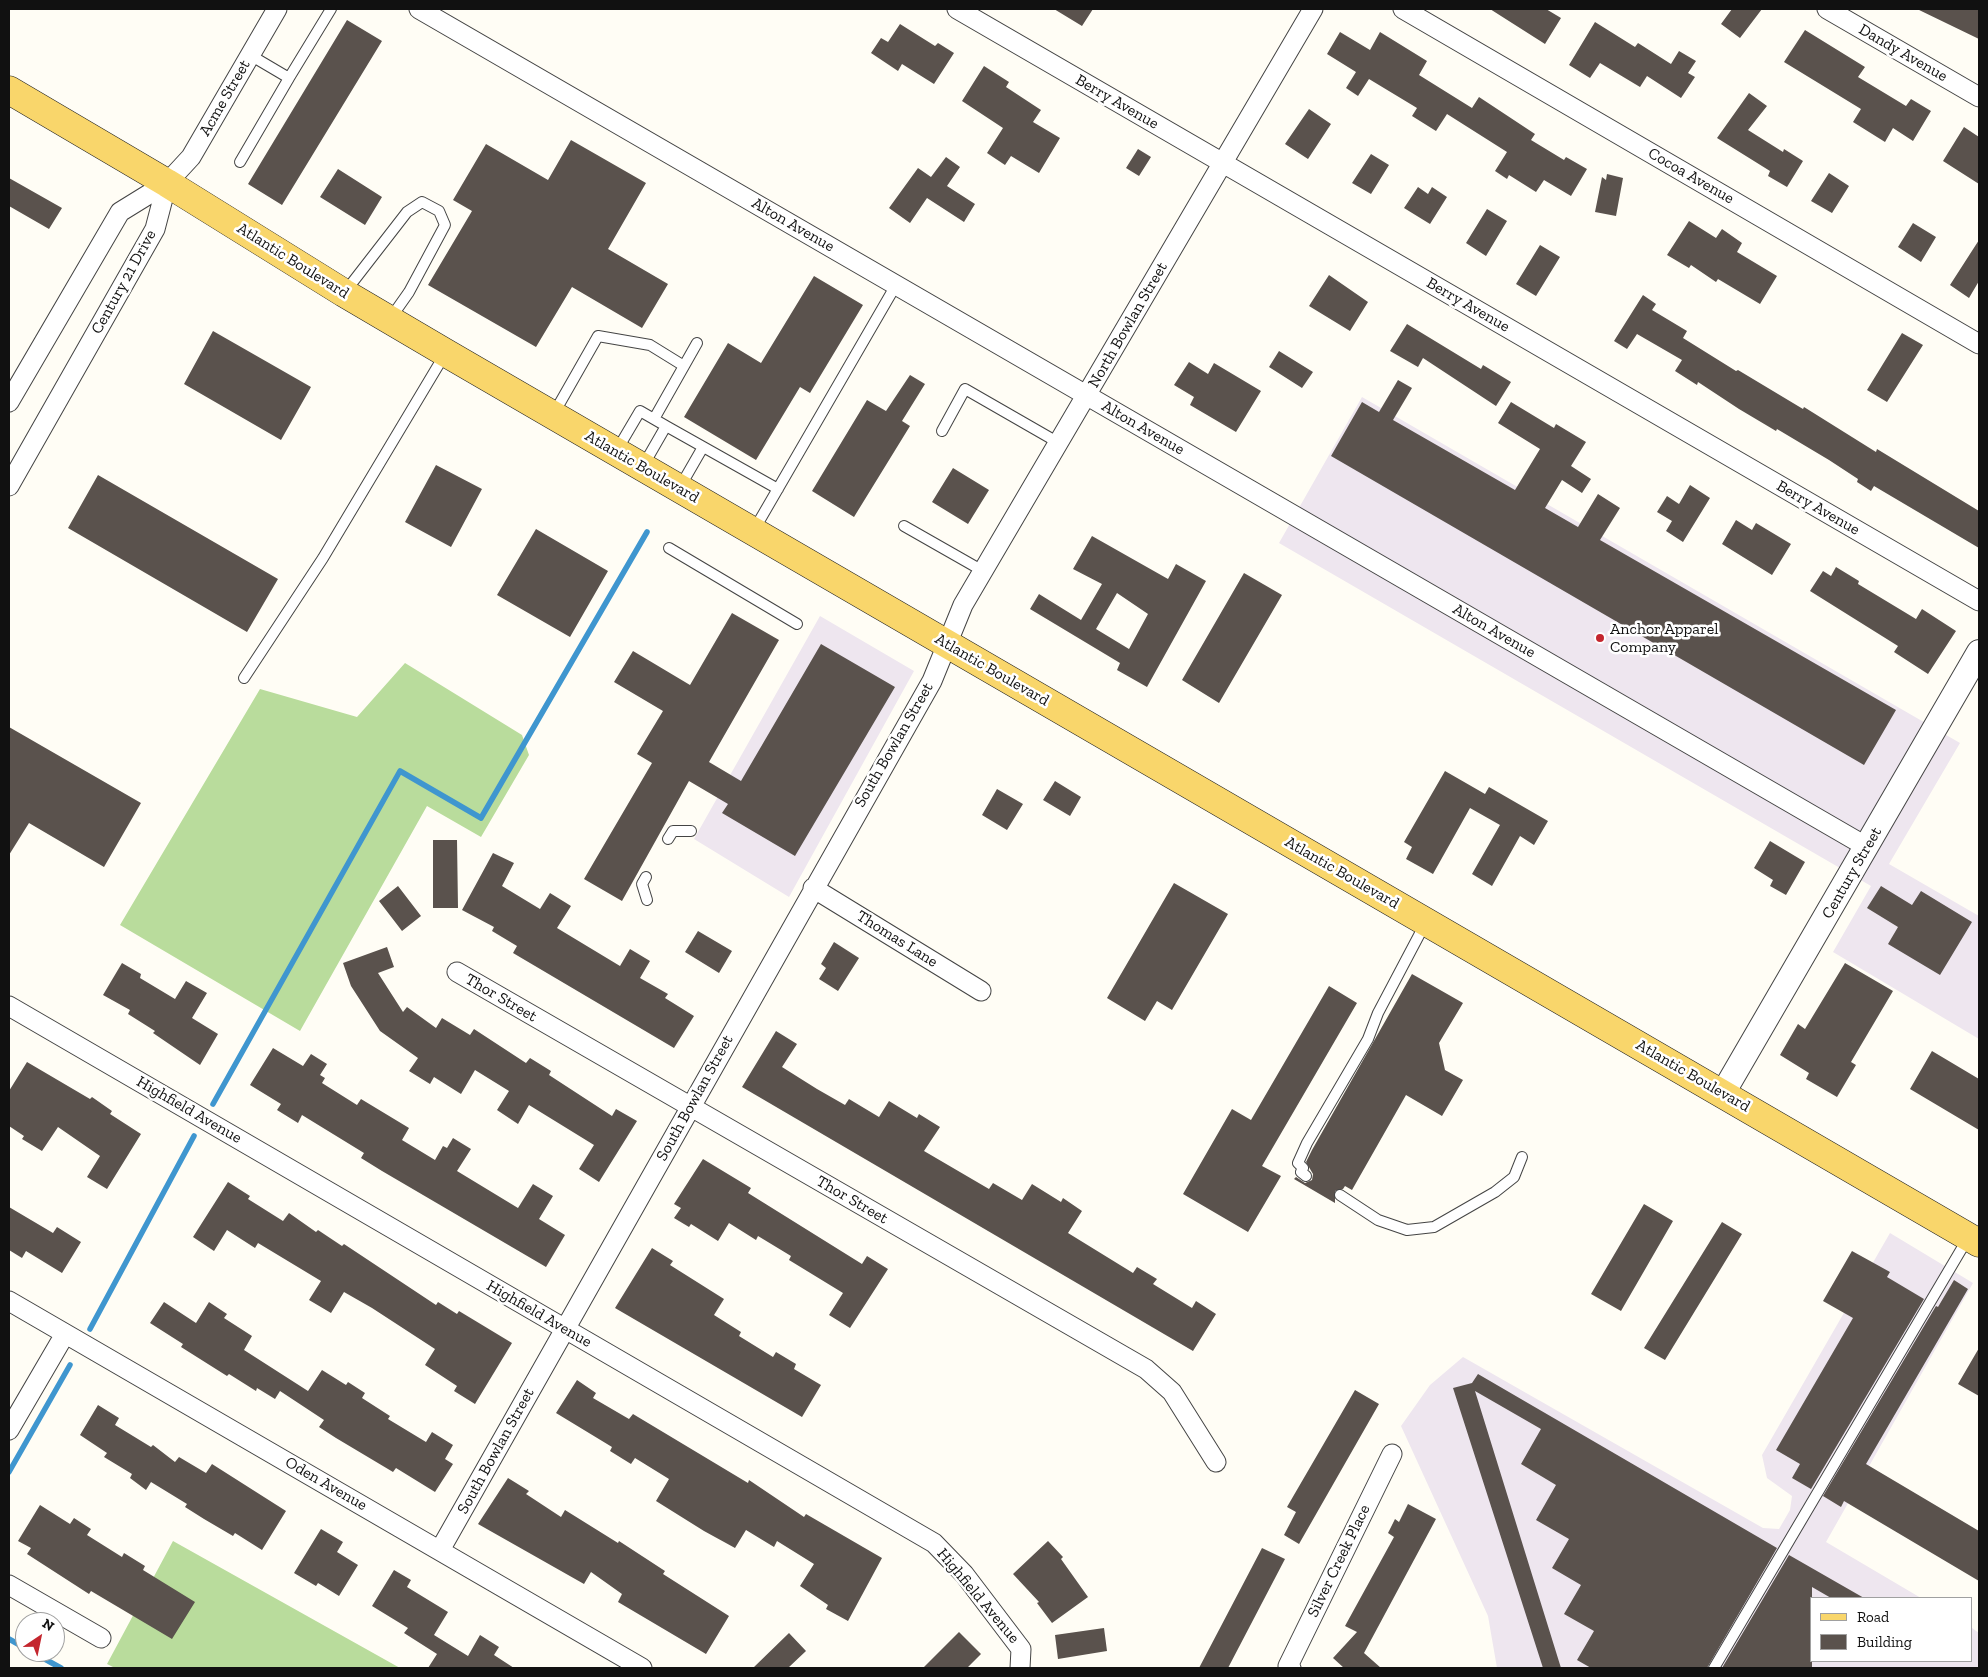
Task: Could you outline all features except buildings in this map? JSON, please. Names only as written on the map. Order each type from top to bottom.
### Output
[{"type":"main road","name":"Atlantic Boulevard","points":[[9,90],[167,183],[344,293],[446,353],[1974,1240]]},
{"type":"street","name":"Acme Street","points":[[167,183],[190,157],[277,9]]},
{"type":"street","name":"Alton Avenue","points":[[419,9],[1867,847]]},
{"type":"street","name":"Berry Avenue","points":[[957,9],[1979,601]]},
{"type":"street","name":"North Bowlan Street","points":[[948,644],[963,605],[1313,9]]},
{"type":"street","name":"Cocoa Avenue","points":[[1403,9],[1979,344]]},
{"type":"street","name":"Dandy Avenue","points":[[1827,9],[1979,97]]},
{"type":"street","points":[[9,402],[120,212],[167,183]]},
{"type":"street","name":"Century 21 Drive","points":[[9,486],[155,229],[167,183]]},
{"type":"street","name":"South Bowlan Street","points":[[440,1550],[813,888],[932,681],[948,644]]},
{"type":"street","name":"Century Street","points":[[1723,1094],[1979,652]]},
{"type":"street","name":"Thomas Lane","points":[[813,888],[980,990]]},
{"type":"street","name":"Thor Street","points":[[457,972],[1146,1370],[1172,1392],[1216,1462]]},
{"type":"street","name":"Highfield Avenue","points":[[9,1006],[934,1543],[964,1574],[1021,1648],[1020,1668]]},
{"type":"street","name":"Oden Avenue","points":[[9,1301],[642,1668]]},
{"type":"street","points":[[9,1430],[66,1334]]},
{"type":"street","name":"Silver Creek Place","points":[[1288,1667],[1392,1454]]},
{"type":"street","points":[[9,1585],[101,1638]]},
{"type":"lane","points":[[240,162],[331,9]]},
{"type":"lane","points":[[250,55],[289,78]]},
{"type":"lane","points":[[344,293],[407,212],[422,202],[439,211],[445,225],[409,292],[390,320]]},
{"type":"lane","points":[[753,531],[896,284]]},
{"type":"lane","points":[[553,415],[598,336],[650,345],[684,366]]},
{"type":"lane","points":[[654,419],[697,343]]},
{"type":"lane","points":[[244,678],[323,558],[446,353]]},
{"type":"lane","points":[[942,432],[965,389],[1059,443]]},
{"type":"lane","points":[[616,451],[640,411],[778,489]]},
{"type":"lane","points":[[643,467],[666,426]]},
{"type":"lane","points":[[680,488],[703,447]]},
{"type":"lane","points":[[904,526],[984,571]]},
{"type":"lane","points":[[670,548],[797,624]]},
{"type":"lane","points":[[668,839],[673,831],[691,830]]},
{"type":"lane","points":[[646,877],[642,884],[647,900]]},
{"type":"lane","points":[[1306,1176],[1301,1172],[1303,1168],[1298,1162],[1307,1143],[1368,1039],[1378,1013],[1426,922]]},
{"type":"lane","points":[[1340,1195],[1378,1220],[1407,1230],[1434,1227],[1495,1192],[1514,1177],[1522,1157]]},
{"type":"lane","points":[[1714,1668],[1974,1240]]},
{"type":"shaded area","points":[[1362,397],[1960,743],[1889,864],[1979,916],[1979,1039],[1833,952],[1871,886],[1279,543]]},
{"type":"shaded area","points":[[820,616],[914,671],[789,897],[694,839]]},
{"type":"shaded area","points":[[1890,1233],[1973,1283],[1826,1542],[1919,1597],[1810,1597],[1810,1662],[1973,1662],[1973,1629],[1979,1633],[1979,1668],[1497,1668],[1488,1616],[1401,1426],[1430,1385],[1463,1357],[1763,1528],[1779,1529],[1790,1510],[1792,1496],[1767,1478],[1762,1455]]},
{"type":"green space","points":[[405,663],[522,735],[529,755],[481,837],[427,806],[300,1031],[120,925],[260,689],[357,717]]},
{"type":"green space","points":[[173,1541],[400,1668],[115,1668],[107,1664]]},
{"type":"waterway","points":[[213,1104],[400,771],[481,818],[647,532]]},
{"type":"waterway","points":[[90,1329],[194,1136]]},
{"type":"waterway","points":[[9,1472],[70,1365]]},
{"type":"waterway","points":[[9,1639],[15,1642]]},
{"type":"waterway","points":[[50,1662],[61,1668]]},
{"type":"place","name":"Anchor Apparel Company","points":[[1600,638]]}]
